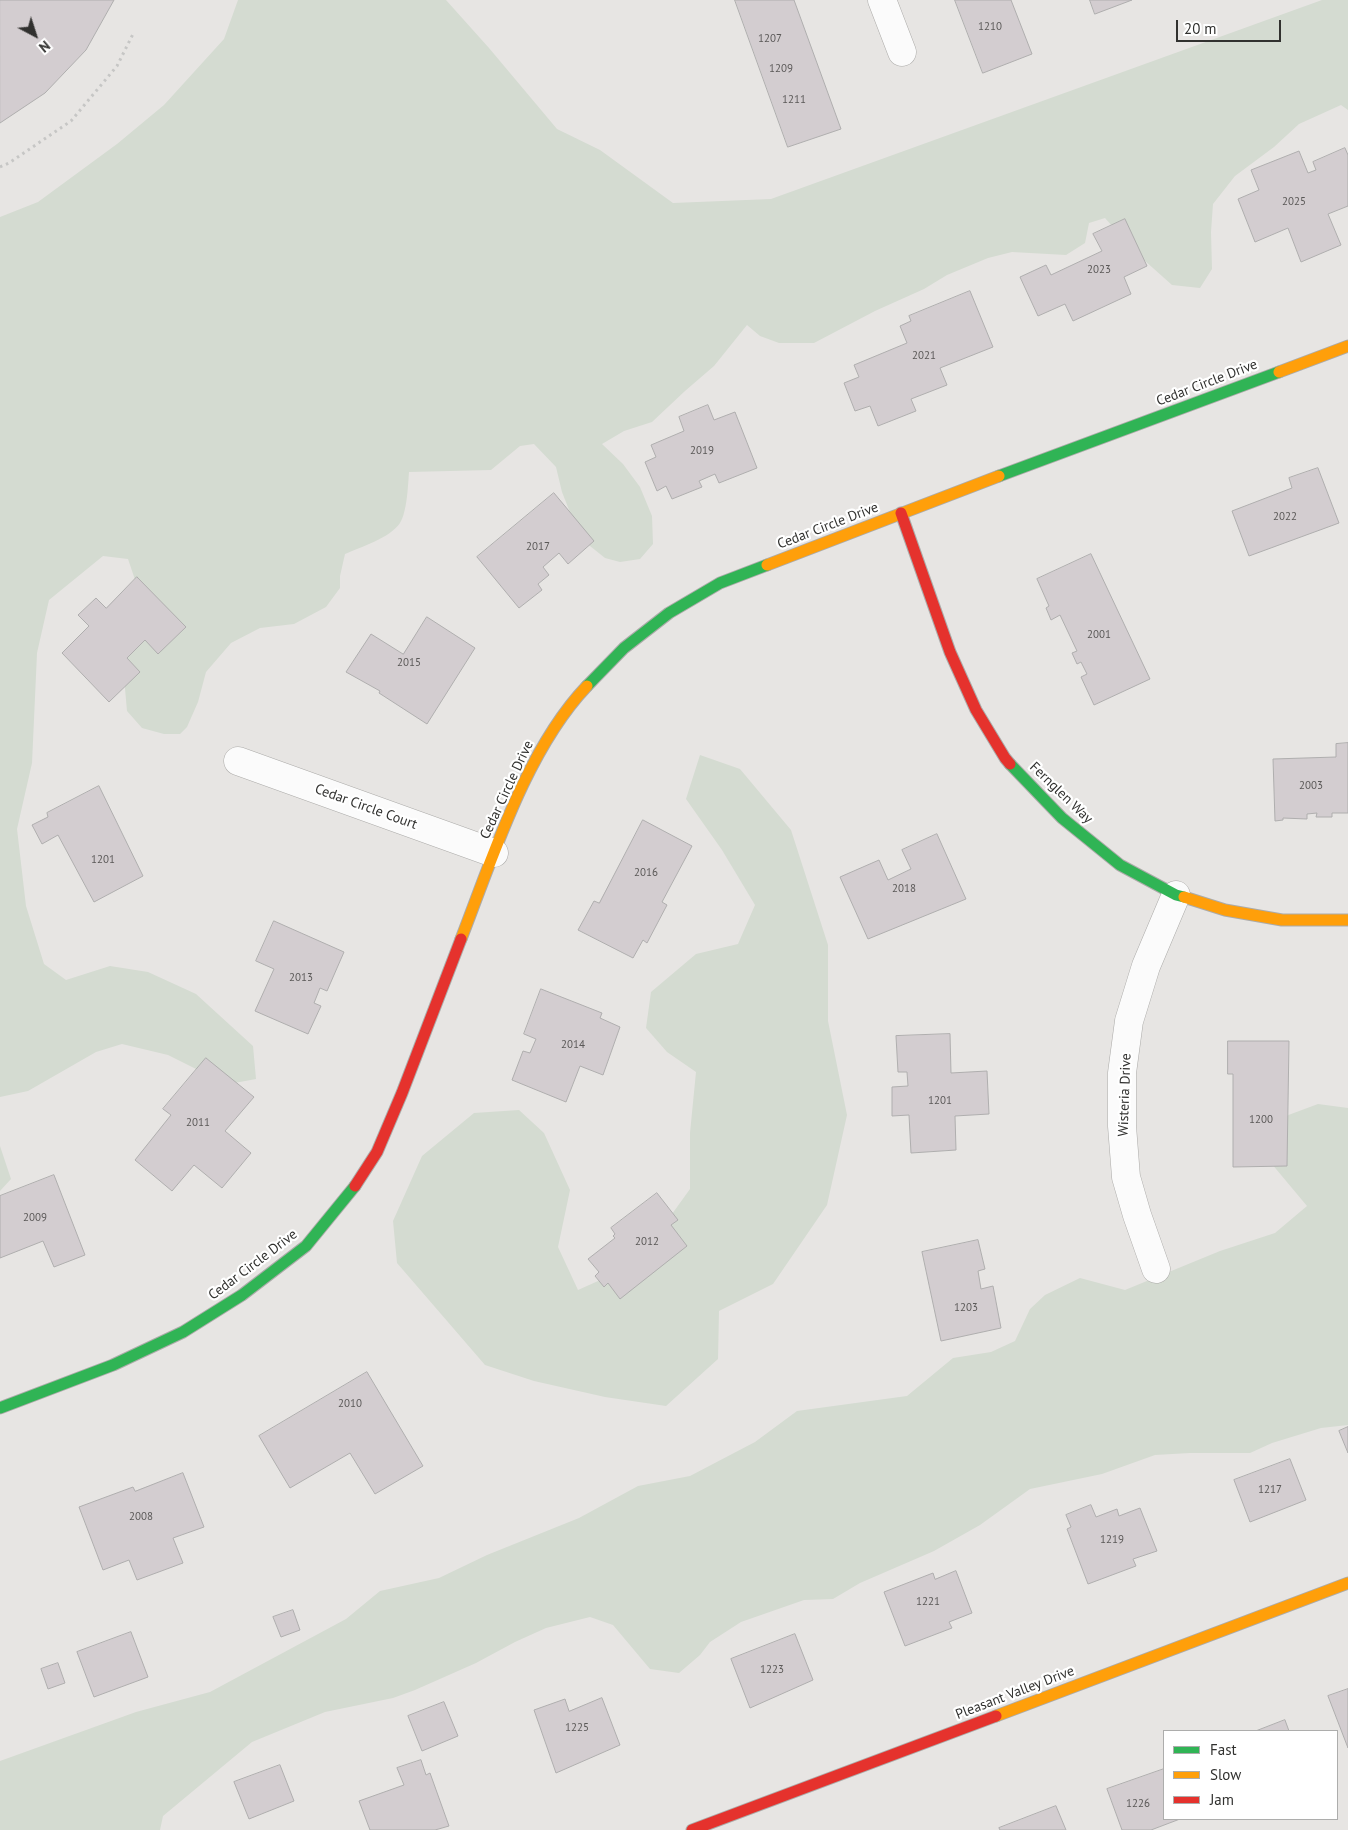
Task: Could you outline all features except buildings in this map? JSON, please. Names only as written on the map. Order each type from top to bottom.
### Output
[{"type":"street","points":[[882,0],[902,52]]},
{"type":"street","name":"Cedar Circle Drive","points":[[0,1408],[113,1365],[183,1332],[242,1295],[306,1246],[352,1192],[377,1152],[402,1093],[494,853],[522,788],[548,739],[578,696],[624,648],[669,613],[720,583],[901,513],[1348,346]]},
{"type":"street","name":"Fernglen Way","points":[[901,513],[950,652],[976,710],[1005,758],[1062,818],[1120,865],[1176,895],[1225,910],[1282,920],[1348,920]]},
{"type":"street","name":"Cedar Circle Court","points":[[238,761],[494,853]]},
{"type":"street","name":"Wisteria Drive","points":[[1156,1268],[1126,1177],[1122,1126],[1122,1073],[1130,1021],[1146,966],[1176,895]]},
{"type":"street","name":"Pleasant Valley Drive","points":[[692,1830],[1348,1583]]},
{"type":"path","points":[[0,166],[9,164],[71,121],[117,66],[134,32]]},
{"type":"shaded area","points":[[238,0],[446,0],[557,129],[600,150],[673,203],[771,199],[1322,0],[1348,0],[1348,110],[1341,105],[1299,124],[1274,147],[1235,176],[1213,204],[1211,232],[1212,269],[1200,288],[1172,285],[1135,252],[1105,218],[1089,223],[1085,243],[1066,255],[1012,252],[988,258],[947,275],[924,289],[875,311],[814,343],[779,343],[760,336],[747,325],[714,366],[652,422],[624,431],[602,444],[623,464],[640,487],[652,516],[653,544],[640,559],[620,562],[605,558],[585,542],[577,530],[562,492],[556,467],[534,444],[520,446],[491,470],[409,472],[407,499],[400,523],[375,542],[345,554],[340,576],[340,588],[326,607],[294,624],[260,628],[231,643],[206,672],[198,702],[187,727],[180,734],[164,734],[142,728],[127,711],[123,666],[145,609],[128,559],[103,556],[49,600],[37,653],[32,763],[17,829],[26,906],[44,964],[66,980],[110,966],[148,972],[196,994],[253,1046],[256,1079],[229,1084],[168,1055],[122,1044],[96,1052],[28,1091],[0,1097],[0,217],[38,202],[117,144],[164,105],[224,39]]},
{"type":"shaded area","points":[[700,755],[740,769],[791,830],[828,945],[828,1021],[847,1115],[827,1205],[773,1284],[719,1311],[718,1359],[666,1406],[605,1397],[534,1381],[485,1365],[397,1263],[393,1221],[422,1156],[474,1113],[519,1110],[544,1133],[570,1190],[558,1247],[578,1290],[636,1264],[690,1189],[690,1133],[696,1072],[667,1052],[646,1028],[651,992],[696,954],[738,944],[755,905],[722,850],[686,799]]},
{"type":"shaded area","points":[[1318,1104],[1348,1108],[1348,1425],[1321,1428],[1272,1443],[1250,1453],[1155,1455],[1102,1474],[1030,1489],[980,1525],[934,1551],[860,1583],[833,1599],[804,1600],[741,1622],[710,1642],[700,1655],[679,1673],[650,1669],[613,1625],[590,1617],[546,1628],[476,1663],[415,1690],[393,1698],[325,1712],[252,1742],[163,1816],[160,1830],[0,1830],[0,1761],[136,1712],[210,1692],[346,1619],[380,1591],[439,1578],[487,1555],[579,1518],[638,1486],[690,1476],[755,1442],[797,1411],[907,1396],[953,1358],[991,1352],[1015,1341],[1030,1309],[1045,1295],[1080,1278],[1125,1290],[1220,1251],[1275,1233],[1307,1206],[1266,1157],[1275,1120]]},
{"type":"shaded area","points":[[0,1146],[11,1179],[0,1191]]},
{"type":"traffic: fast","points":[[999,476],[1279,372]]},
{"type":"traffic: fast","points":[[587,686],[624,648],[669,613],[720,583],[767,565]]},
{"type":"traffic: fast","points":[[1010,764],[1062,818],[1120,865],[1176,895],[1184,897]]},
{"type":"traffic: fast","points":[[0,1408],[113,1365],[183,1332],[242,1295],[306,1246],[355,1186]]},
{"type":"traffic: slow","points":[[1279,372],[1348,346]]},
{"type":"traffic: slow","points":[[767,565],[999,476]]},
{"type":"traffic: slow","points":[[461,939],[499,840],[529,773],[546,741],[565,712],[587,686]]},
{"type":"traffic: slow","points":[[1184,897],[1225,910],[1282,920],[1348,920]]},
{"type":"traffic: slow","points":[[996,1716],[1348,1583]]},
{"type":"traffic: jam","points":[[901,513],[950,652],[976,710],[1010,764]]},
{"type":"traffic: jam","points":[[355,1186],[377,1152],[402,1093],[461,939]]},
{"type":"traffic: jam","points":[[692,1830],[996,1716]]}]
